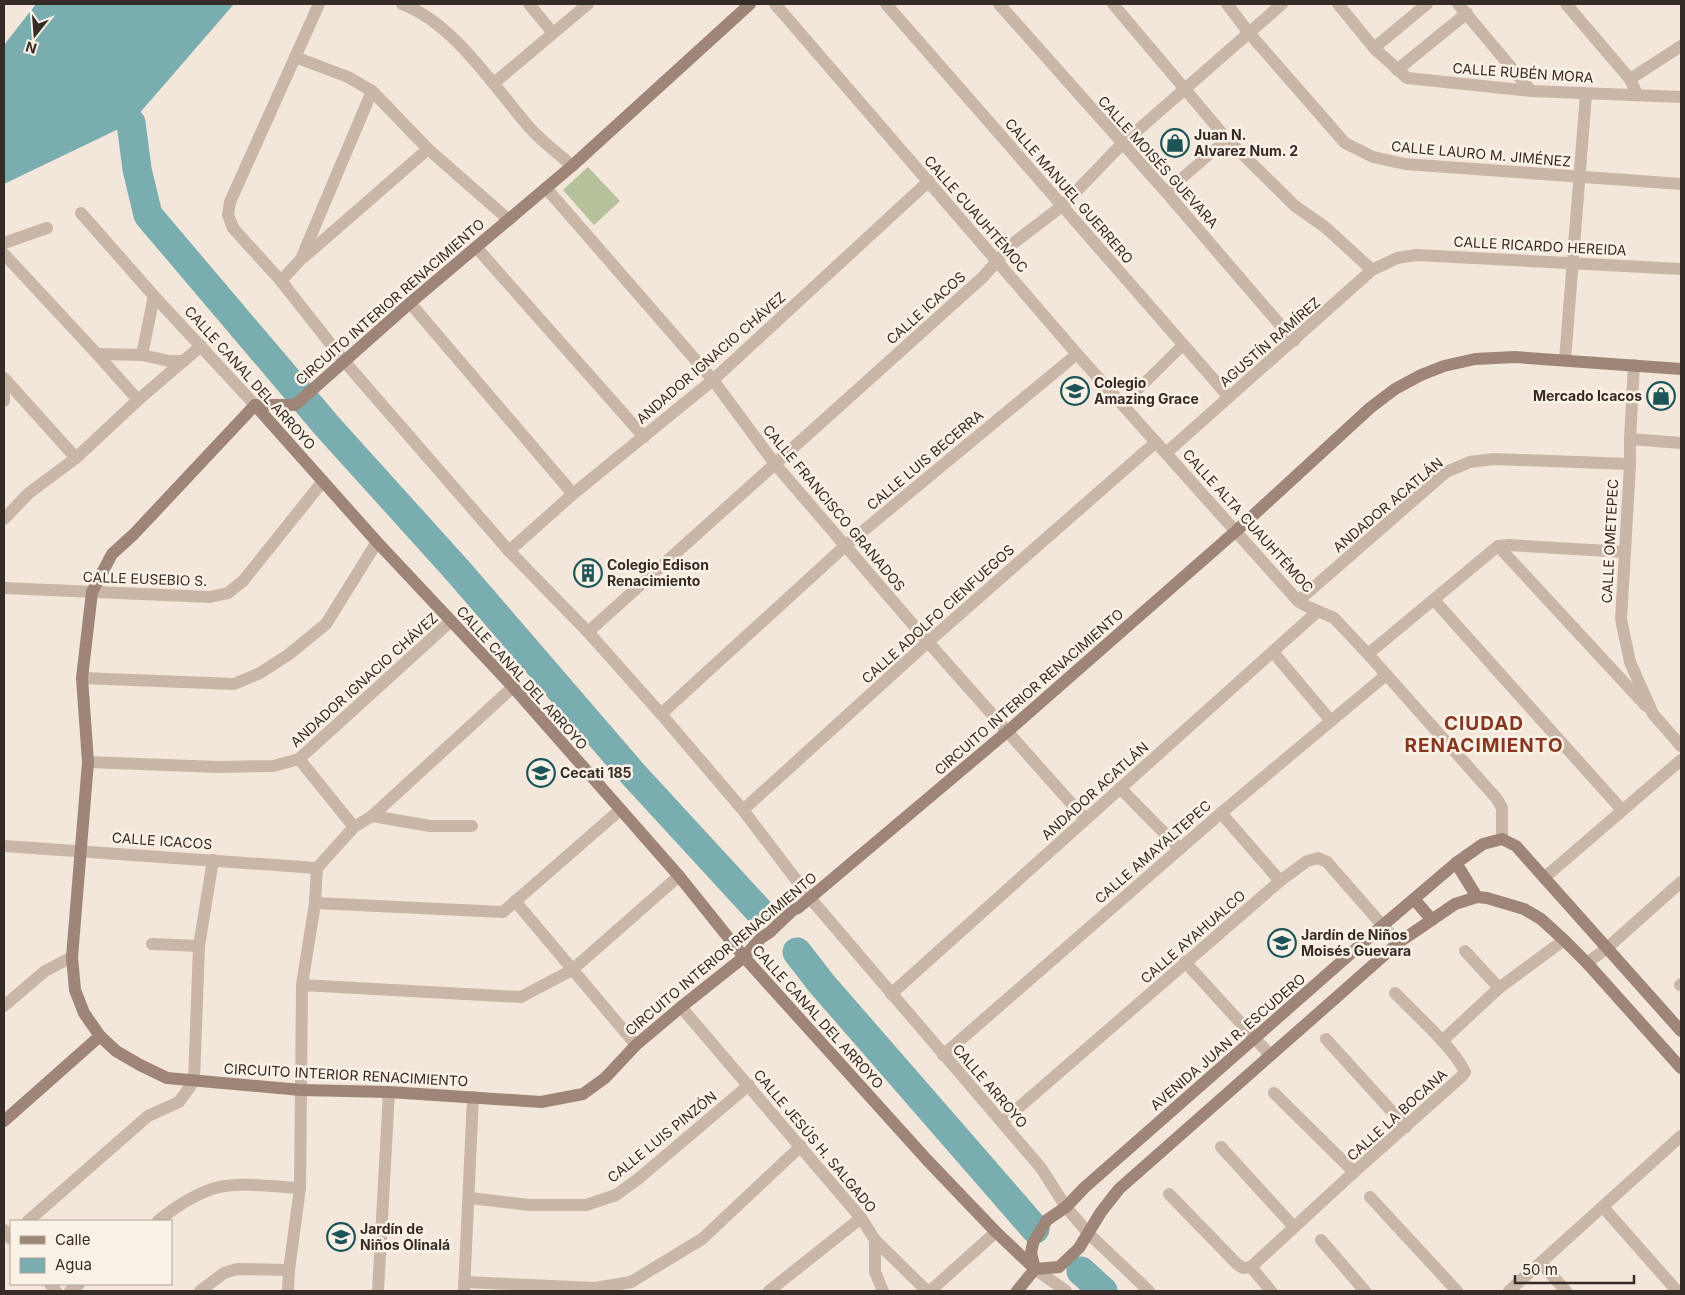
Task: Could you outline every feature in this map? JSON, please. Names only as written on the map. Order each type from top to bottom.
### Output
[{"type":"main road","name":"CIRCUITO INTERIOR RENACIMIENTO","points":[[750,4],[572,166],[410,303],[296,405],[255,405],[134,534],[112,554],[92,592],[82,678],[88,762],[72,958],[75,990],[84,1013],[100,1036],[116,1051],[167,1078],[194,1081],[301,1090],[389,1092],[541,1102],[583,1094],[605,1078],[636,1045],[744,956],[793,910],[810,898],[1008,732],[1236,531],[1370,408],[1395,389],[1421,375],[1444,366],[1475,359],[1515,357],[1681,369]]},
{"type":"main road","name":"CALLE CANAL DEL ARROYO","points":[[255,405],[377,542],[513,687],[679,876],[744,956],[928,1161],[1034,1269]]},
{"type":"main road","name":"AVENIDA JUAN R. ESCUDERO","points":[[1034,1269],[1031,1253],[1033,1242],[1047,1220],[1066,1207],[1084,1188],[1456,863],[1483,844],[1502,839]]},
{"type":"main road","points":[[1502,839],[1516,846],[1681,1031]]},
{"type":"main road","points":[[1456,863],[1477,896]]},
{"type":"main road","points":[[1017,1291],[1034,1269],[1059,1267],[1079,1248],[1101,1212],[1119,1189],[1398,943],[1455,904],[1477,896],[1524,909],[1541,919],[1587,963],[1681,1068]]},
{"type":"main road","points":[[1414,899],[1432,920]]},
{"type":"main road","points":[[4,1121],[100,1036]]},
{"type":"street","points":[[319,4],[230,202],[228,215],[233,228],[281,281],[344,361],[509,551],[588,632],[661,714],[743,810],[810,898]]},
{"type":"street","points":[[402,4],[431,20],[446,33],[494,83],[530,128],[572,166]]},
{"type":"street","points":[[529,4],[553,32]]},
{"type":"street","points":[[494,83],[588,4]]},
{"type":"street","name":"CALLE CUAUHTÉMOC","points":[[775,4],[1077,354],[1156,442]]},
{"type":"street","name":"CALLE MOISÉS GUEVARA","points":[[999,4],[1166,192],[1294,341]]},
{"type":"street","points":[[1113,4],[1228,139],[1295,206],[1325,227],[1372,270]]},
{"type":"street","name":"CALLE LAURO M. JIMÉNEZ","points":[[1227,4],[1345,143],[1373,157],[1405,164],[1681,184]]},
{"type":"street","name":"CALLE ICACOS","points":[[588,632],[983,278],[1011,245],[1062,206],[1122,144],[1282,4]]},
{"type":"street","name":"CALLE RUBÉN MORA","points":[[1338,4],[1374,48],[1407,78],[1531,91],[1681,96]]},
{"type":"street","points":[[1374,48],[1428,4]]},
{"type":"street","points":[[1566,4],[1630,80],[1637,94]]},
{"type":"street","name":"CALLE MANUEL GUERRERO","points":[[891,6],[1229,397]]},
{"type":"street","points":[[1397,70],[1462,8],[1531,91]]},
{"type":"street","points":[[1630,80],[1681,46]]},
{"type":"street","points":[[295,57],[348,77],[372,92],[428,148],[509,220]]},
{"type":"street","points":[[302,259],[372,92]]},
{"type":"street","points":[[1565,360],[1586,94]]},
{"type":"street","points":[[1166,192],[1228,139]]},
{"type":"street","points":[[281,281],[302,259],[428,148]]},
{"type":"street","name":"ANDADOR IGNACIO CHÁVEZ","points":[[509,551],[573,494],[713,380],[929,181]]},
{"type":"street","name":"CALLE FRANCISCO GRANADOS","points":[[546,188],[713,380],[775,464],[845,546],[1085,819]]},
{"type":"street","name":"CALLE CANAL DEL ARROYO","points":[[81,213],[154,296],[255,405]]},
{"type":"street","points":[[4,243],[47,228]]},
{"type":"street","points":[[476,247],[644,437]]},
{"type":"street","points":[[4,254],[138,400]]},
{"type":"street","name":"CALLE RICARDO HEREIDA","points":[[1397,258],[1416,255],[1681,269]]},
{"type":"street","name":"AGUSTÍN RAMÍREZ","points":[[1166,454],[1372,270],[1397,258]]},
{"type":"street","points":[[142,355],[154,296]]},
{"type":"street","points":[[410,303],[573,494]]},
{"type":"street","points":[[1123,404],[1183,345]]},
{"type":"street","points":[[4,519],[29,494],[76,458],[138,400],[201,346]]},
{"type":"street","points":[[97,354],[142,355],[170,361],[184,361]]},
{"type":"street","name":"CALLE LUIS BECERRA","points":[[661,714],[845,546],[1077,354]]},
{"type":"street","name":"CALLE OMETEPEC","points":[[1634,365],[1626,552],[1621,619],[1630,662],[1653,714]]},
{"type":"street","points":[[6,386],[76,458]]},
{"type":"street","points":[[4,401],[6,386]]},
{"type":"street","points":[[1630,439],[1681,443]]},
{"type":"street","name":"CALLE ALTA CUAUHTÉMOC","points":[[1156,442],[1298,601],[1334,618],[1497,799],[1502,808],[1502,839]]},
{"type":"street","name":"CALLE ADOLFO CIENFUEGOS","points":[[743,810],[928,642],[1156,442]]},
{"type":"street","name":"ANDADOR ACATLÁN","points":[[1298,601],[1446,472],[1470,462],[1494,459],[1630,464]]},
{"type":"street","name":"CALLE EUSEBIO S.","points":[[4,588],[210,597],[228,593],[243,581],[323,481]]},
{"type":"street","points":[[82,678],[234,684],[260,674],[288,655],[326,624],[377,542]]},
{"type":"street","points":[[1368,654],[1498,546],[1510,545],[1626,552]]},
{"type":"street","name":"CALLE OMETEPEC","points":[[1498,546],[1681,746]]},
{"type":"street","points":[[1434,600],[1622,810]]},
{"type":"street","name":"ANDADOR ACATLÁN","points":[[891,994],[1318,611]]},
{"type":"street","name":"ANDADOR IGNACIO CHÁVEZ","points":[[88,762],[218,767],[273,766],[299,759],[451,622]]},
{"type":"street","points":[[1273,652],[1331,721]]},
{"type":"street","name":"CALLE AMAYALTEPEC","points":[[943,1055],[1221,813],[1386,675]]},
{"type":"street","points":[[288,1291],[300,1188],[302,986],[315,903],[317,868],[354,827],[372,816],[513,687]]},
{"type":"street","points":[[299,759],[354,827]]},
{"type":"street","points":[[1544,878],[1681,760]]},
{"type":"street","points":[[1120,788],[1180,849]]},
{"type":"street","points":[[315,903],[503,912],[620,810]]},
{"type":"street","points":[[1221,813],[1280,881]]},
{"type":"street","points":[[372,816],[430,826],[472,826]]},
{"type":"street","name":"CALLE ICACOS","points":[[4,846],[317,868]]},
{"type":"street","name":"CALLE AYAHUALCO","points":[[1002,1122],[1280,881],[1307,861],[1318,858],[1327,862],[1398,943]]},
{"type":"street","points":[[29,1220],[148,1116],[179,1102],[194,1081],[199,946],[213,860]]},
{"type":"street","points":[[302,986],[521,998],[572,970],[679,876]]},
{"type":"street","points":[[1587,963],[1607,948],[1681,882]]},
{"type":"street","name":"CALLE ARROYO","points":[[810,898],[1041,1168],[1066,1207],[1089,1234],[1149,1291]]},
{"type":"street","points":[[515,901],[636,1045]]},
{"type":"street","points":[[1395,993],[1442,1041],[1498,988],[1564,940]]},
{"type":"street","points":[[152,944],[199,946]]},
{"type":"street","points":[[1466,951],[1498,988]]},
{"type":"street","points":[[4,1006],[45,971],[72,958]]},
{"type":"street","points":[[1186,962],[1270,1055]]},
{"type":"street","name":"CALLE JESÚS H. SALGADO","points":[[681,1007],[861,1218],[874,1240],[929,1291]]},
{"type":"street","points":[[1326,1039],[1406,1127]]},
{"type":"street","name":"CALLE LA BOCANA","points":[[1247,1267],[1461,1077],[1465,1072],[1462,1066],[1442,1041]]},
{"type":"street","name":"CALLE LUIS PINZÓN","points":[[470,1198],[529,1206],[586,1204],[616,1195],[638,1179],[749,1085]]},
{"type":"street","points":[[378,1291],[389,1092]]},
{"type":"street","points":[[1274,1093],[1354,1172]]},
{"type":"street","points":[[473,1097],[470,1198],[464,1287],[596,1288],[631,1282],[702,1239],[801,1146]]},
{"type":"street","points":[[1509,1291],[1681,1136]]},
{"type":"street","points":[[1221,1147],[1294,1227]]},
{"type":"street","points":[[159,1220],[192,1197],[216,1188],[239,1185],[300,1188]]},
{"type":"street","points":[[1169,1194],[1237,1264],[1247,1267],[1271,1291]]},
{"type":"street","points":[[1370,1197],[1457,1291]]},
{"type":"street","points":[[1602,1207],[1677,1291]]},
{"type":"street","points":[[769,1291],[786,1286],[861,1218]]},
{"type":"street","points":[[929,1291],[996,1232]]},
{"type":"street","points":[[874,1240],[875,1272],[883,1291]]},
{"type":"street","points":[[1321,1240],[1365,1291]]},
{"type":"street","points":[[1541,1263],[1566,1291]]},
{"type":"street","points":[[200,1291],[224,1273],[237,1269],[289,1270]]},
{"type":"street","name":"CALLE CANAL DEL ARROYO","points":[[1034,1269],[1066,1291]]},
{"type":"green space","points":[[588,167],[620,201],[594,225],[563,190]]},
{"type":"water","points":[[36,4],[234,4],[131,123],[4,184],[4,45]]},
{"type":"waterway","points":[[131,123],[137,169],[148,215],[327,426],[458,571],[633,774],[759,911]]},
{"type":"waterway","points":[[797,952],[821,983],[1035,1229]]},
{"type":"waterway","points":[[1081,1271],[1103,1291]]},
{"type":"place","name":"Juan N. Alvarez Num. 2","points":[[1175,143]]},
{"type":"place","name":"Colegio Amazing Grace","points":[[1075,391]]},
{"type":"place","name":"Mercado Icacos","points":[[1661,396]]},
{"type":"place","name":"Colegio Edison Renacimiento","points":[[588,573]]},
{"type":"place","name":"Cecati 185","points":[[541,773]]},
{"type":"place","name":"Jardín de Niños Moisés Guevara","points":[[1282,943]]},
{"type":"place","name":"Jardín de Niños Olinalá","points":[[341,1237]]},
{"type":"district","name":"CIUDAD RENACIMIENTO","points":[[1484,734]]}]
